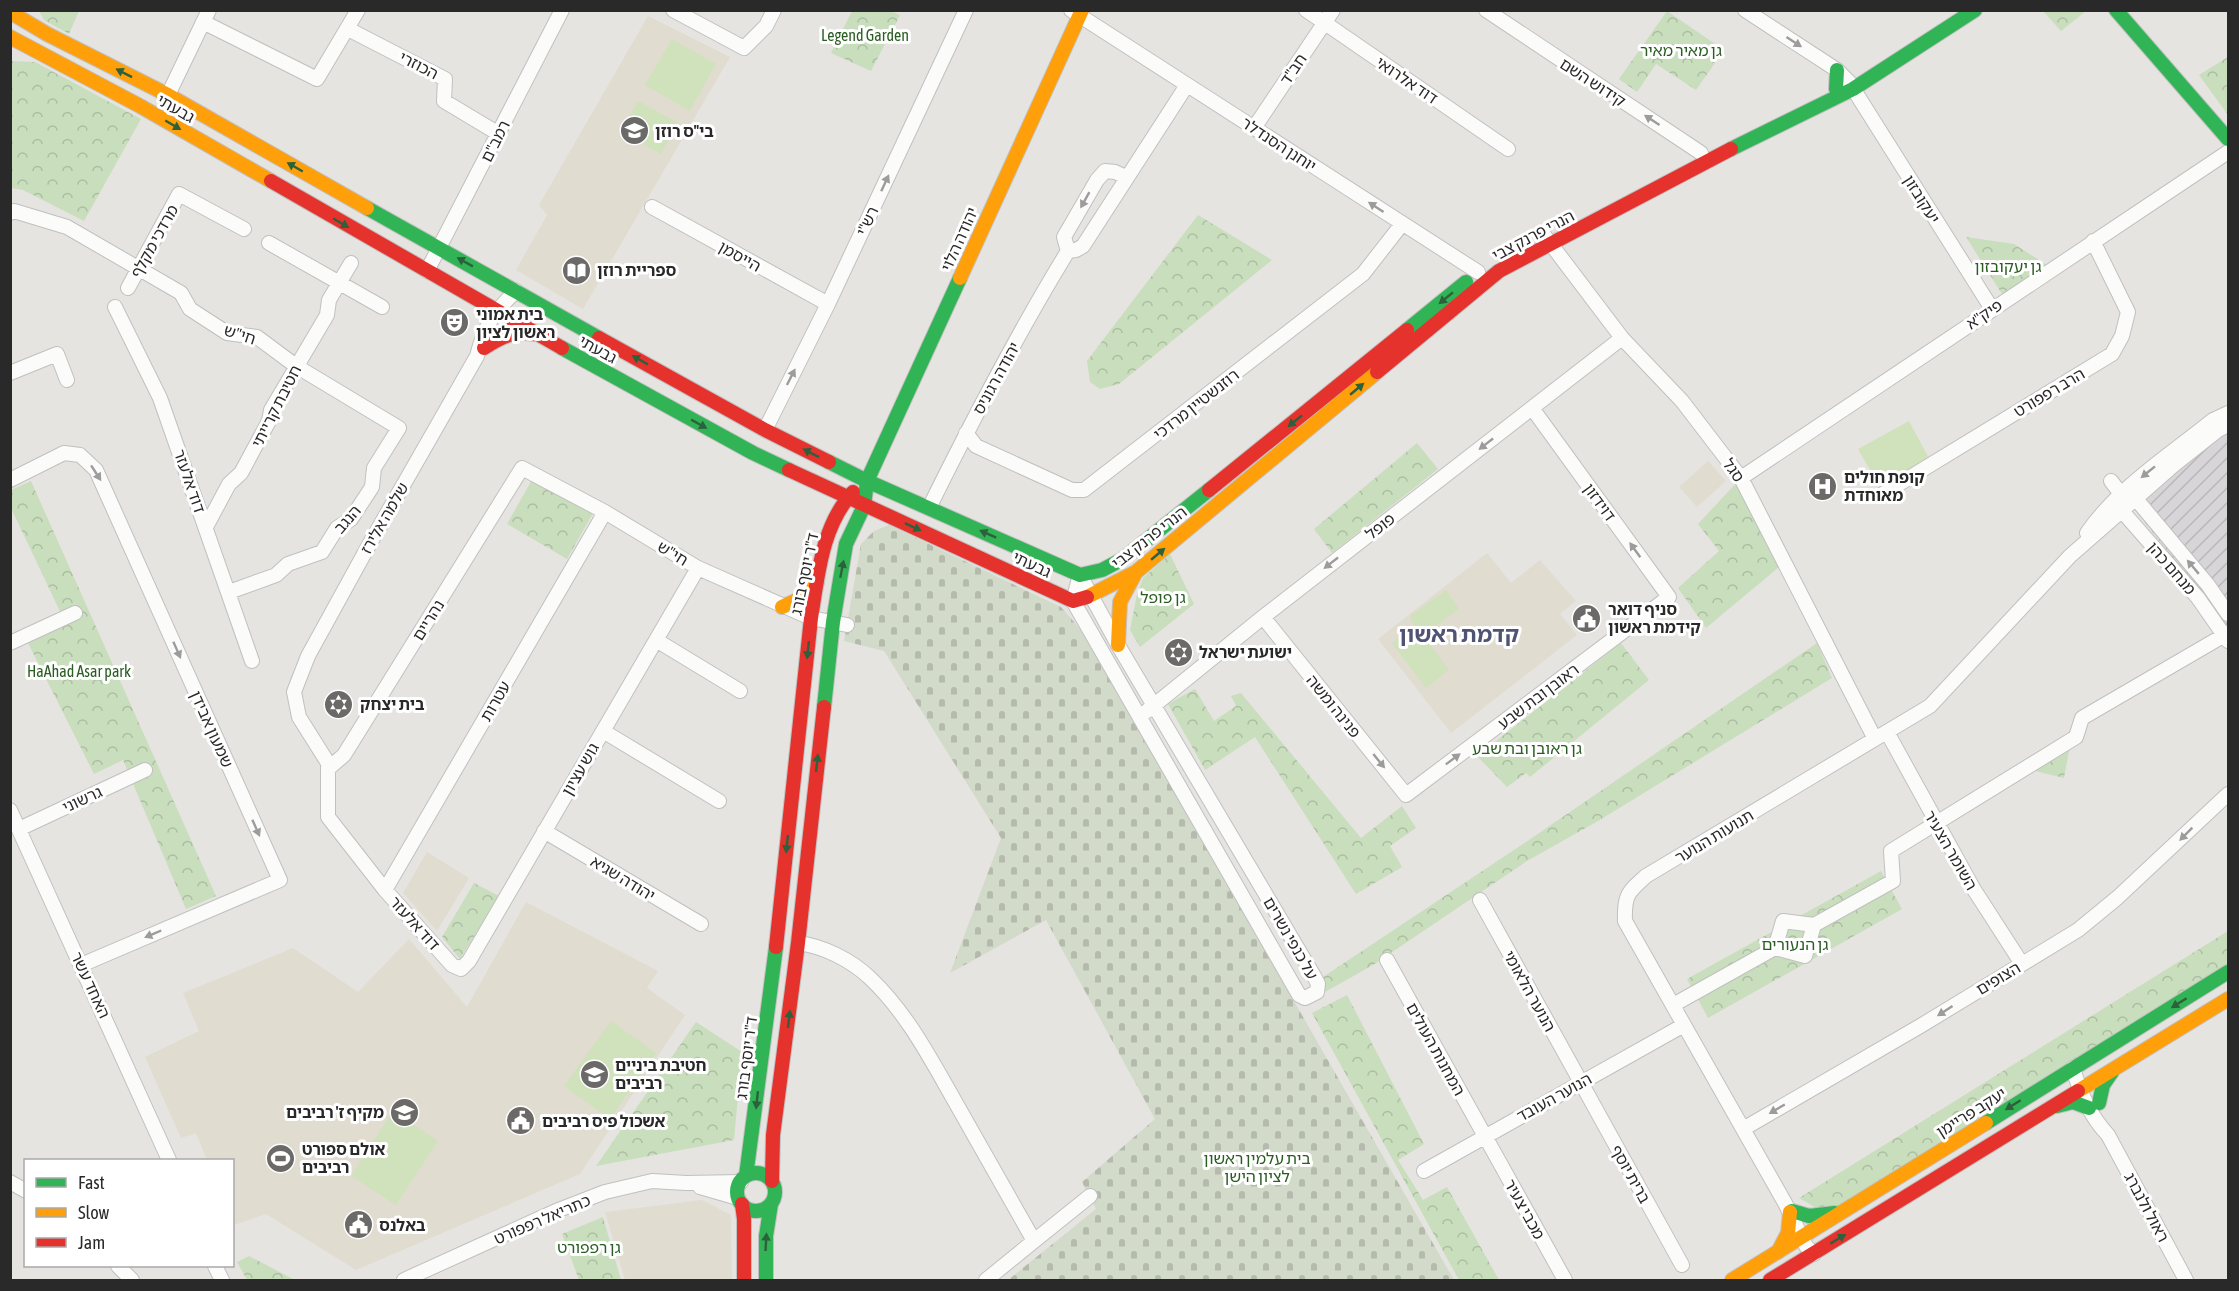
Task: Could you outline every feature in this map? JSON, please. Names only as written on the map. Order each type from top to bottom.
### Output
[{"type":"street","points":[[26,10],[47,34]]},
{"type":"street","points":[[168,95],[206,16],[317,79],[358,10]]},
{"type":"street","name":"רמב\"ם","points":[[427,271],[562,10]]},
{"type":"street","points":[[673,10],[744,48],[766,26],[774,10]]},
{"type":"street","name":"רש\"י","points":[[765,430],[828,304],[966,10]]},
{"type":"street","name":"דוד אלרואי","points":[[1306,10],[1508,149]]},
{"type":"street","name":"חב\"ד","points":[[1254,128],[1333,10]]},
{"type":"street","name":"קידוש השם","points":[[1486,10],[1701,153]]},
{"type":"street","name":"יעקובזון","points":[[1745,10],[1837,70],[1992,309]]},
{"type":"street","name":"הנרי פרנק צבי","points":[[1091,596],[1136,572],[1499,271],[1547,240],[1701,153],[1846,87],[1955,10]]},
{"type":"street","name":"הנרי פרנק צבי","points":[[1080,575],[1102,570],[1123,559],[1478,272],[1724,152],[1846,87],[1975,10]]},
{"type":"street","points":[[2116,10],[2229,139]]},
{"type":"street","points":[[2127,10],[2229,127]]},
{"type":"street","name":"גבעתי","points":[[10,12],[47,34],[168,95],[765,430],[867,481],[1080,575]]},
{"type":"street","name":"יוחנן הסנדלר","points":[[1077,12],[1478,272]]},
{"type":"street","name":"יהודה הלוי","points":[[867,481],[1077,12]]},
{"type":"street","name":"הכוזרי","points":[[348,29],[445,79],[444,100],[499,134]]},
{"type":"street","name":"גבעתי","points":[[10,37],[141,106],[538,335],[753,453],[1073,602]]},
{"type":"street","points":[[10,48],[27,46]]},
{"type":"street","name":"יהודה רגוניס","points":[[1068,250],[1076,250],[1083,246],[1187,85]]},
{"type":"street","name":"פיק\"א","points":[[1741,478],[2229,152]]},
{"type":"street","name":"יהודה רגוניס","points":[[929,508],[966,433],[1039,297],[1068,250],[1064,237],[1096,180],[1105,171],[1126,177]]},
{"type":"street","name":"מרדכי מקלף","points":[[128,288],[179,194],[244,229]]},
{"type":"street","name":"הייסמן","points":[[652,207],[828,304]]},
{"type":"street","name":"חי\"ש","points":[[12,212],[67,227],[181,293],[190,309],[227,333],[257,337],[296,366],[399,428]]},
{"type":"street","name":"רוזנשטיין מרדכי","points":[[966,433],[976,446],[1072,490],[1084,490],[1363,274],[1402,224]]},
{"type":"street","name":"סגל","points":[[1547,240],[1622,338],[1682,401],[1741,478],[1881,736]]},
{"type":"street","name":"הרב רפפורט","points":[[1881,495],[2112,354],[2122,336],[2128,312],[2093,241]]},
{"type":"street","points":[[269,243],[382,307]]},
{"type":"street","name":"חטיבת קרייתי","points":[[206,527],[230,484],[241,473],[269,421],[271,410],[327,315],[329,300],[351,263]]},
{"type":"street","name":"שלמה אלירז","points":[[328,817],[329,768],[323,752],[299,717],[294,692],[308,656],[369,545],[481,352],[482,335],[502,313],[516,291]]},
{"type":"street","name":"דוד אלעזר","points":[[115,307],[160,398],[252,661]]},
{"type":"street","points":[[481,352],[509,333],[521,331],[538,335]]},
{"type":"street","name":"פופל","points":[[1140,716],[1263,617],[1622,338]]},
{"type":"street","points":[[10,373],[57,354],[67,381]]},
{"type":"street","name":"דוידזון","points":[[1532,408],[1669,597]]},
{"type":"street","name":"תנועות הנוער","points":[[2070,556],[2102,513],[2121,494],[2213,420],[2229,413]]},
{"type":"street","name":"תנועות הנוער","points":[[1814,1254],[1625,921],[1624,905],[1628,892],[1647,876],[1930,706],[2070,556],[2218,430],[2229,425]]},
{"type":"street","name":"הנגב","points":[[229,592],[276,575],[288,564],[322,552],[337,528],[351,519],[372,487],[374,468],[399,428]]},
{"type":"street","name":"שמעון אבידן","points":[[10,480],[64,453],[80,455],[96,470],[280,880],[81,965]]},
{"type":"street","name":"חי\"ש","points":[[522,468],[605,513],[698,568],[782,607],[811,618],[848,625]]},
{"type":"street","name":"נהריים","points":[[329,768],[344,755],[522,468]]},
{"type":"street","points":[[2111,480],[2121,494],[2122,511]]},
{"type":"street","points":[[766,1281],[766,1236],[775,1193],[772,1181],[773,1135],[798,943],[833,622],[846,544],[864,506],[867,481]]},
{"type":"street","name":"ד\"ר יוסף בורג","points":[[743,1179],[752,1145],[765,1026],[771,993],[811,618],[830,531],[846,498],[867,481]]},
{"type":"street","points":[[2121,494],[2136,499]]},
{"type":"street","name":"מנחם כהן","points":[[2136,499],[2208,585],[2229,614]]},
{"type":"street","name":"מנחם כהן","points":[[2122,511],[2198,598],[2228,637]]},
{"type":"street","name":"עטרות","points":[[385,890],[605,513]]},
{"type":"street","points":[[846,544],[876,522],[893,518]]},
{"type":"street","name":"גוש עציון","points":[[461,969],[469,961],[698,568]]},
{"type":"street","points":[[1118,645],[1120,602],[1136,572]]},
{"type":"street","points":[[1073,602],[1080,575]]},
{"type":"street","name":"על כנפי נשרים","points":[[1073,602],[1299,995],[1305,998],[1317,992],[1318,984],[1314,976],[1118,645],[1080,575]]},
{"type":"street","points":[[782,607],[805,597],[818,580]]},
{"type":"street","points":[[1073,602],[1091,596]]},
{"type":"street","name":"ראובן ובת שבע","points":[[1406,795],[1669,597]]},
{"type":"street","points":[[10,643],[75,613]]},
{"type":"street","name":"פנינה ומשה","points":[[1263,617],[1406,795]]},
{"type":"street","points":[[1775,948],[1783,921],[1814,925],[1893,881],[1891,851],[2076,737],[2082,718],[2228,637]]},
{"type":"street","points":[[656,640],[740,691]]},
{"type":"street","points":[[603,731],[719,801]]},
{"type":"street","name":"השומר הצעיר","points":[[1881,736],[2022,964]]},
{"type":"street","name":"גרשוני","points":[[19,829],[145,770]]},
{"type":"street","name":"הצופים","points":[[1743,1129],[1922,1025],[2078,930],[2117,898],[2229,794]]},
{"type":"street","name":"האחד עשר","points":[[10,810],[168,1159]]},
{"type":"street","name":"דוד אלעזר","points":[[328,817],[385,890],[452,965],[461,969]]},
{"type":"street","name":"יהודה שגיא","points":[[544,831],[701,924]]},
{"type":"street","name":"הנוער הלאומי","points":[[1480,900],[1581,1083]]},
{"type":"street","points":[[1673,1005],[1775,948],[1805,956],[1814,925]]},
{"type":"street","points":[[798,943],[817,945],[839,957],[869,976],[896,1005],[931,1060],[1034,1241]]},
{"type":"street","name":"המחנות העולים","points":[[1387,960],[1484,1137]]},
{"type":"street","name":"יעקב פריימן","points":[[1732,1281],[2229,972]]},
{"type":"street","points":[[1770,1281],[2229,999]]},
{"type":"street","name":"הנוער העובד","points":[[1425,1171],[1684,1024]]},
{"type":"street","name":"ראול ולנברג","points":[[2073,1068],[2094,1105],[2098,1125],[2108,1135],[2186,1281]]},
{"type":"street","points":[[2055,1106],[2073,1102],[2094,1105],[2113,1070]]},
{"type":"street","name":"ברית יוסף","points":[[1581,1083],[1682,1265]]},
{"type":"street","name":"מכבי צעיר","points":[[1484,1137],[1565,1281]]},
{"type":"street","points":[[744,1281],[744,1219],[738,1187],[743,1179],[757,1173],[772,1181]]},
{"type":"street","name":"כתריאל רפפורט","points":[[404,1281],[545,1216],[605,1192],[652,1181],[686,1183],[743,1179]]},
{"type":"street","points":[[10,1182],[24,1190]]},
{"type":"street","name":"כתריאל רפפורט","points":[[686,1183],[740,1201]]},
{"type":"street","points":[[986,1281],[1090,1196]]},
{"type":"street","points":[[740,1201],[751,1210],[756,1211],[771,1204]]},
{"type":"street","points":[[1789,1208],[1809,1216],[1843,1211]]},
{"type":"street","points":[[1777,1253],[1786,1238],[1791,1219],[1789,1208]]},
{"type":"street","points":[[119,1267],[132,1281]]},
{"type":"street","points":[[215,1267],[222,1281]]},
{"type":"shaded area","name":"בי\"ס רוזן","points":[[648,16],[730,57],[583,309],[516,270],[547,215],[539,205]]},
{"type":"shaded area","points":[[2228,424],[2228,628],[2130,504]]},
{"type":"shaded area","points":[[1708,461],[1726,481],[1697,507],[1679,487]]},
{"type":"shaded area","points":[[1487,553],[1511,583],[1540,560],[1576,601],[1560,614],[1577,635],[1451,733],[1378,639]]},
{"type":"shaded area","points":[[427,852],[469,878],[437,931],[403,893]]},
{"type":"shaded area","name":"מקיף ז' רביבים","points":[[526,902],[658,971],[647,988],[685,1015],[580,1174],[356,1270],[266,1214],[234,1225],[234,1159],[207,1159],[196,1133],[181,1138],[145,1057],[199,1031],[183,993],[293,948],[358,992],[409,939],[467,1007]]},
{"type":"shaded area","points":[[702,1200],[731,1215],[732,1280],[625,1280],[605,1212]]},
{"type":"green space","points":[[39,11],[79,11],[69,34],[44,20]]},
{"type":"green space","name":"Legend Garden","points":[[852,11],[891,11],[900,15],[871,71],[831,53]]},
{"type":"green space","name":"גן מאיר מאיר","points":[[1667,11],[1724,50],[1696,90],[1656,64],[1637,92],[1619,79]]},
{"type":"green space","points":[[2043,11],[2086,11],[2061,31]]},
{"type":"green space","points":[[672,39],[716,64],[690,111],[645,85]]},
{"type":"green space","points":[[2228,57],[2228,115],[2199,75]]},
{"type":"green space","points":[[11,61],[35,62],[141,119],[84,221],[23,190],[11,188]]},
{"type":"green space","points":[[638,101],[678,123],[661,154],[621,132]]},
{"type":"green space","points":[[1198,215],[1272,260],[1119,384],[1100,389],[1090,382],[1087,361]]},
{"type":"green space","name":"גן יעקובזון","points":[[1966,237],[2014,244],[2047,265],[2002,294]]},
{"type":"green space","points":[[1909,421],[1930,460],[1880,488],[1858,449]]},
{"type":"green space","points":[[1417,443],[1438,469],[1332,553],[1314,529]]},
{"type":"green space","points":[[533,478],[593,513],[567,559],[507,524]]},
{"type":"green space","points":[[1741,478],[1784,563],[1706,628],[1678,588],[1719,551],[1698,524]]},
{"type":"green space","name":"HaAhad Asar park","points":[[31,481],[216,896],[186,909],[123,760],[94,774],[28,643],[66,624],[11,508],[11,490]]},
{"type":"green space","name":"בית עלמין ראשון לציון הישן","points":[[889,525],[1061,607],[1081,630],[1454,1280],[1008,1280],[1096,1209],[1082,1182],[1155,1119],[1046,920],[950,973],[1001,838],[884,651],[844,641],[861,544],[874,531]]},
{"type":"green space","name":"גן פופל","points":[[1170,554],[1194,604],[1140,647],[1130,630],[1137,594],[1143,578]]},
{"type":"green space","points":[[1446,590],[1459,609],[1423,635],[1449,670],[1426,688],[1392,643],[1414,626],[1410,616]]},
{"type":"green space","name":"גן ראובן ובת שבע","points":[[1621,643],[1649,680],[1530,777],[1526,773],[1507,787],[1477,756]]},
{"type":"green space","points":[[1817,643],[1832,678],[1598,821],[1527,861],[1373,965],[1325,992],[1320,979],[1529,840]]},
{"type":"green space","points":[[1195,689],[1214,721],[1236,706],[1231,696],[1241,693],[1361,838],[1402,806],[1416,828],[1390,846],[1402,867],[1356,894],[1255,737],[1205,770],[1168,704]]},
{"type":"green space","points":[[2070,746],[2064,778],[2031,770]]},
{"type":"green space","name":"גן הנעורים","points":[[1881,871],[1902,909],[1708,1018],[1687,979]]},
{"type":"green space","points":[[474,883],[499,896],[460,959],[442,937]]},
{"type":"green space","points":[[2228,931],[2228,972],[1854,1204],[1818,1209],[1799,1198]]},
{"type":"green space","points":[[1347,995],[1424,1144],[1398,1160],[1423,1200],[1447,1187],[1499,1280],[1459,1280],[1312,1013]]},
{"type":"green space","points":[[611,1021],[656,1053],[610,1119],[564,1086]]},
{"type":"green space","points":[[696,1022],[742,1052],[734,1140],[596,1166]]},
{"type":"green space","points":[[393,1111],[438,1141],[396,1205],[351,1176]]},
{"type":"green space","name":"גן רפפורט","points":[[603,1217],[621,1280],[579,1280],[562,1234]]},
{"type":"green space","points":[[249,1256],[295,1280],[247,1280],[237,1262]]},
{"type":"traffic: fast","points":[[1731,149],[1853,89],[1975,10]]},
{"type":"traffic: fast","points":[[2116,10],[2228,139]]},
{"type":"traffic: fast","points":[[1836,89],[1837,70]]},
{"type":"traffic: fast","points":[[367,208],[599,338]]},
{"type":"traffic: fast","points":[[824,707],[833,622],[846,544],[864,506],[867,481],[960,278]]},
{"type":"traffic: fast","points":[[1407,330],[1466,282]]},
{"type":"traffic: fast","points":[[562,348],[753,453],[789,470]]},
{"type":"traffic: fast","points":[[829,462],[1080,575],[1102,570],[1123,559],[1209,490]]},
{"type":"traffic: fast","points":[[746,1176],[776,947]]},
{"type":"traffic: fast","points":[[1986,1123],[2228,972]]},
{"type":"traffic: fast","points":[[2099,1103],[2103,1085],[2112,1072]]},
{"type":"traffic: fast","points":[[2057,1106],[2073,1102],[2089,1108]]},
{"type":"traffic: fast","points":[[756,1173],[769,1179],[775,1192],[769,1205],[756,1211],[743,1205],[737,1192],[743,1179],[756,1173]]},
{"type":"traffic: fast","points":[[766,1280],[766,1236],[771,1204]]},
{"type":"traffic: fast","points":[[1792,1211],[1809,1216],[1835,1213]]},
{"type":"traffic: slow","points":[[960,278],[1082,10]]},
{"type":"traffic: slow","points":[[10,12],[47,34],[168,95],[367,208]]},
{"type":"traffic: slow","points":[[10,37],[140,106],[271,181]]},
{"type":"traffic: slow","points":[[1087,597],[1136,572],[1377,372]]},
{"type":"traffic: slow","points":[[1118,645],[1120,602],[1136,572]]},
{"type":"traffic: slow","points":[[782,607],[802,598],[817,582]]},
{"type":"traffic: slow","points":[[2078,1091],[2228,999]]},
{"type":"traffic: slow","points":[[1732,1280],[1986,1123]]},
{"type":"traffic: slow","points":[[1778,1252],[1788,1233],[1790,1212]]},
{"type":"traffic: jam","points":[[1377,372],[1499,271],[1731,149]]},
{"type":"traffic: jam","points":[[271,181],[562,348]]},
{"type":"traffic: jam","points":[[1209,490],[1407,330]]},
{"type":"traffic: jam","points":[[484,348],[513,334],[533,334]]},
{"type":"traffic: jam","points":[[599,338],[765,430],[829,462]]},
{"type":"traffic: jam","points":[[789,470],[1073,601],[1087,597]]},
{"type":"traffic: jam","points":[[776,947],[816,585],[828,535],[834,520],[853,492]]},
{"type":"traffic: jam","points":[[772,1181],[773,1135],[798,943],[824,707]]},
{"type":"traffic: jam","points":[[1770,1280],[2078,1091]]},
{"type":"traffic: jam","points":[[742,1204],[744,1280]]},
{"type":"place","name":"בי\"ס רוזן","points":[[634,131]]},
{"type":"place","name":"ספריית רוזן","points":[[576,270]]},
{"type":"place","name":"בית אמוני ראשון לציון","points":[[455,323]]},
{"type":"place","name":"קופת חולים מאוחדת","points":[[1823,486]]},
{"type":"place","name":"סניף דואר קידמת ראשון","points":[[1587,618]]},
{"type":"place","name":"ישועת ישראל","points":[[1178,652]]},
{"type":"place","name":"בית יצחק","points":[[339,704]]},
{"type":"place","name":"חטיבת ביניים רביבים","points":[[594,1074]]},
{"type":"place","name":"מקיף ז' רביבים","points":[[405,1112]]},
{"type":"place","name":"אשכול פיס רביבים","points":[[521,1121]]},
{"type":"place","name":"אולם ספורט רביבים","points":[[281,1158]]},
{"type":"place","name":"באלנס","points":[[358,1225]]},
{"type":"district","name":"קדמת ראשון","points":[[1459,634]]}]
